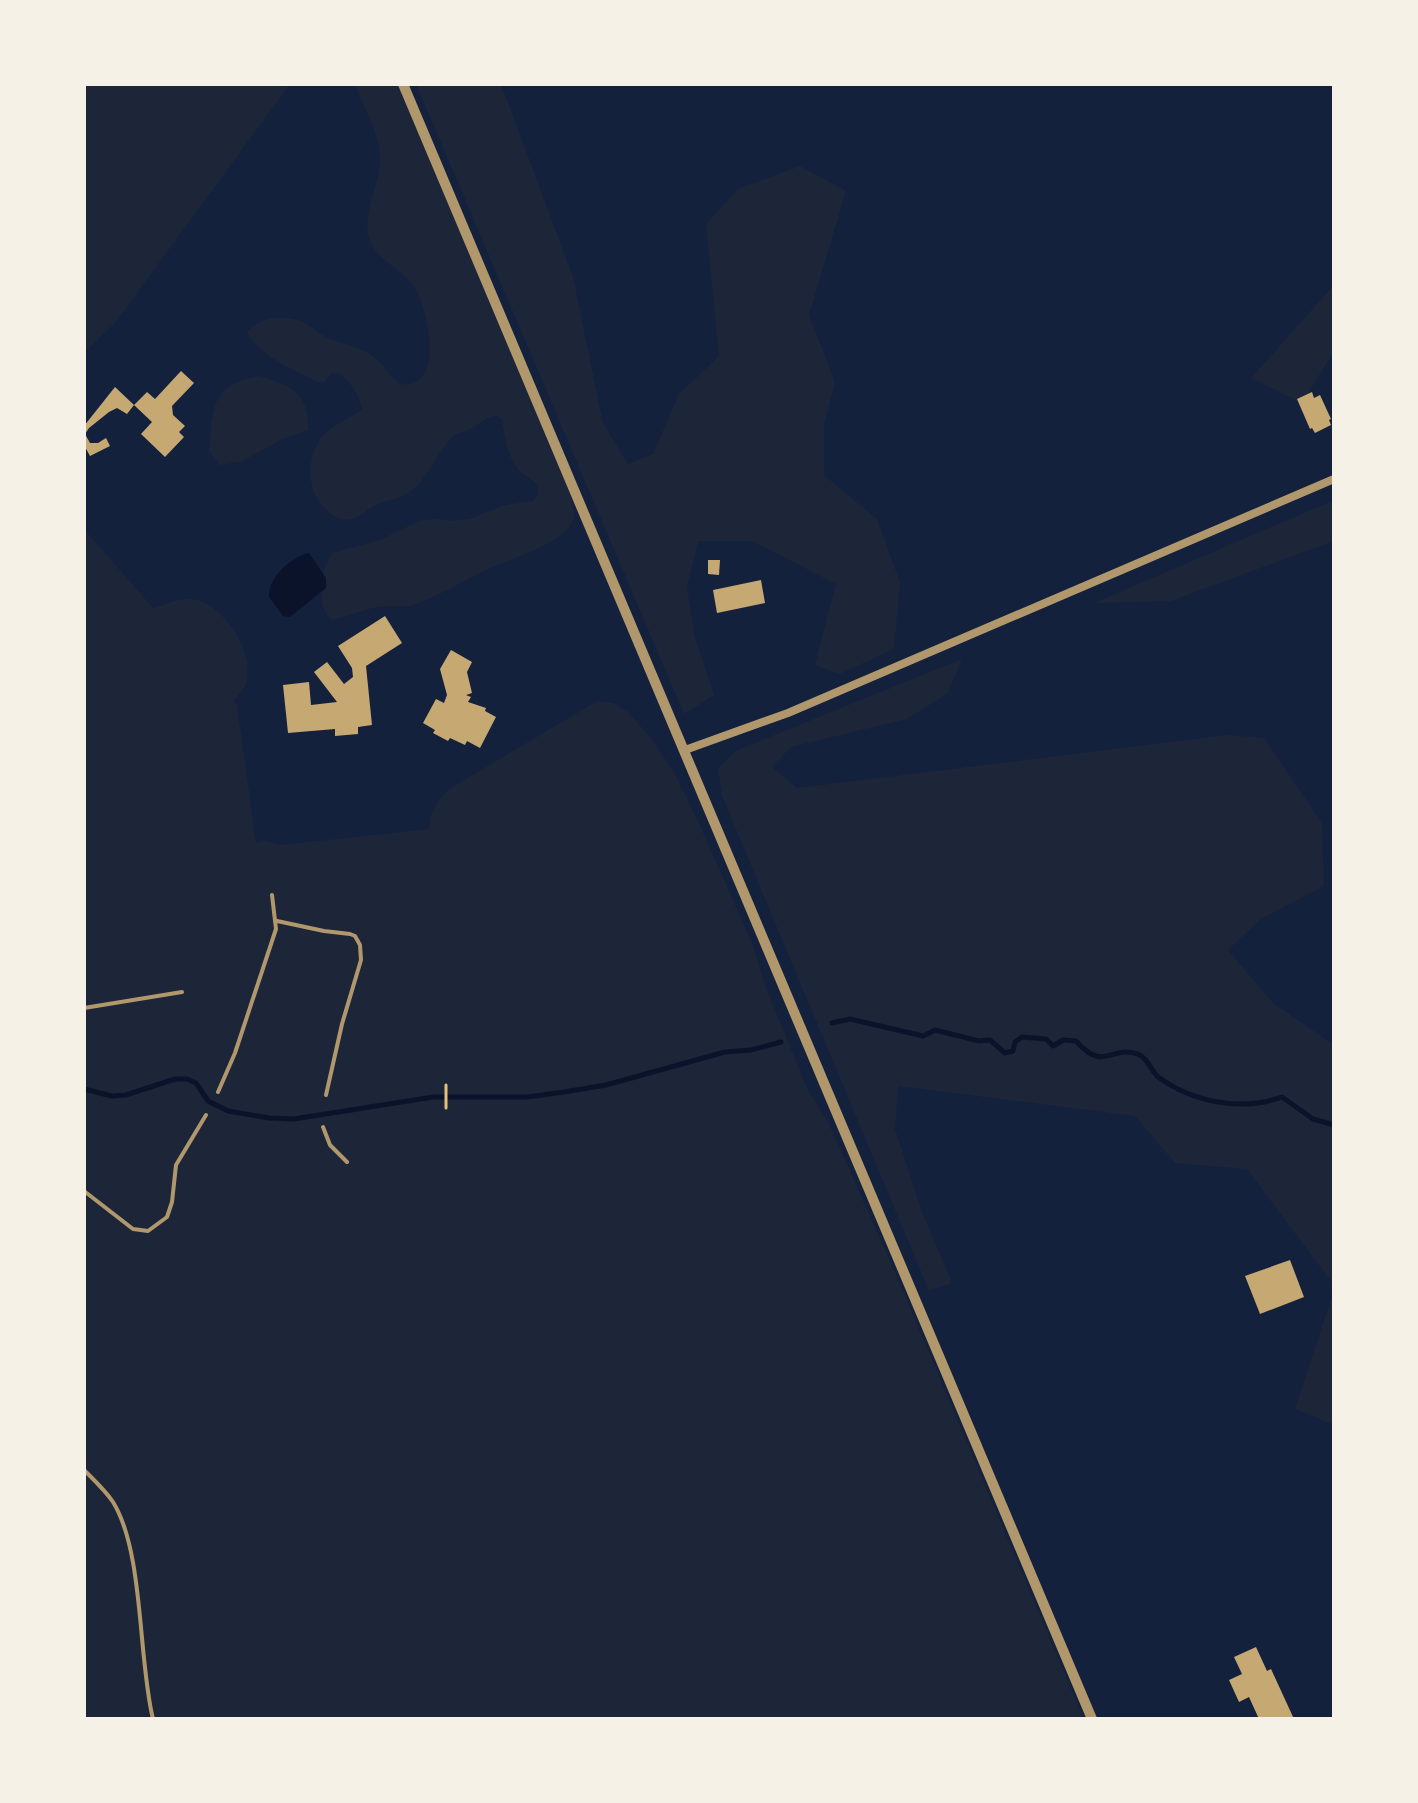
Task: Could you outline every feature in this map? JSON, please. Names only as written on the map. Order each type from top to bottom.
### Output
[{"type":"street","points":[[403,84],[1092,1719]]},
{"type":"street","points":[[685,750],[788,713],[1333,478]]},
{"type":"lane","points":[[218,1092],[235,1053],[277,921],[272,895]]},
{"type":"lane","points":[[277,921],[350,934],[360,945],[361,960],[326,1095]]},
{"type":"lane","points":[[84,1008],[182,992]]},
{"type":"lane","points":[[84,1191],[133,1229],[153,1229],[171,1210],[176,1165],[206,1115]]},
{"type":"lane","points":[[323,1127],[330,1145],[347,1162]]},
{"type":"lane","points":[[84,1470],[112,1502],[122,1522],[133,1571],[153,1719]]},
{"type":"path","points":[[446,1085],[446,1108]]},
{"type":"shaded area","points":[[84,84],[290,84],[115,323],[84,353]]},
{"type":"shaded area","points":[[355,84],[399,84],[566,482],[574,514],[567,530],[547,544],[433,597],[413,605],[377,607],[331,620],[323,605],[321,587],[332,553],[380,540],[419,521],[472,518],[505,505],[533,501],[538,491],[535,483],[519,470],[512,459],[502,420],[497,416],[452,437],[415,488],[378,504],[356,518],[346,520],[336,517],[326,510],[314,491],[310,469],[316,447],[326,432],[362,409],[359,398],[339,373],[318,382],[269,356],[247,332],[268,319],[301,321],[325,337],[368,353],[402,384],[416,382],[424,375],[428,364],[429,335],[418,294],[409,280],[377,253],[369,238],[368,217],[379,174],[380,153]]},
{"type":"shaded area","points":[[416,84],[501,84],[573,277],[603,423],[628,464],[653,454],[679,394],[719,356],[706,224],[738,189],[800,166],[846,191],[809,315],[835,382],[824,424],[824,475],[877,519],[900,582],[894,649],[840,674],[815,665],[836,584],[752,541],[698,541],[687,587],[695,638],[714,695],[684,714]]},
{"type":"shaded area","points":[[1334,285],[1334,351],[1302,403],[1251,378]]},
{"type":"shaded area","points":[[259,376],[296,392],[306,407],[308,430],[282,439],[241,462],[219,465],[209,451],[217,401],[231,385]]},
{"type":"shaded area","points":[[1334,500],[1334,541],[1171,601],[1094,603]]},
{"type":"shaded area","points":[[84,529],[153,608],[186,599],[202,602],[225,619],[235,632],[247,660],[245,686],[233,701],[237,705],[256,843],[266,841],[281,845],[430,829],[432,812],[449,789],[597,701],[613,703],[628,712],[650,737],[674,772],[699,823],[752,943],[766,988],[807,1088],[829,1124],[895,1272],[1084,1719],[84,1719]]},
{"type":"shaded area","points":[[309,553],[326,578],[326,588],[290,617],[283,616],[269,597],[272,582],[288,563]]},
{"type":"shaded area","points":[[962,659],[948,693],[907,719],[791,747],[772,767],[797,788],[1228,735],[1264,738],[1322,823],[1324,886],[1261,919],[1228,950],[1273,1003],[1334,1045],[1334,1285],[1247,1169],[1175,1163],[1135,1116],[898,1086],[895,1129],[921,1209],[952,1283],[929,1291],[722,796],[718,769],[735,751]]},
{"type":"shaded area","points":[[1334,1290],[1334,1425],[1295,1409]]},
{"type":"building","points":[[181,371],[194,383],[172,406],[173,415],[185,426],[179,432],[184,437],[165,457],[141,434],[152,422],[134,405],[147,392],[155,399]]},
{"type":"building","points":[[115,387],[134,405],[127,414],[117,408],[109,412],[89,428],[85,434],[90,443],[106,438],[110,446],[90,456],[84,445],[84,426]]},
{"type":"building","points":[[1312,392],[1314,398],[1320,395],[1331,419],[1331,425],[1315,433],[1310,429],[1297,399]]},
{"type":"building","points":[[708,560],[720,560],[719,575],[708,574]]},
{"type":"building","points":[[761,580],[765,603],[717,613],[713,590]]},
{"type":"building","points":[[385,616],[402,643],[366,666],[372,725],[358,727],[358,734],[335,736],[335,729],[288,733],[283,685],[309,682],[311,705],[337,702],[314,672],[327,662],[344,684],[353,677],[352,668],[338,646]]},
{"type":"building","points":[[451,650],[472,662],[467,672],[472,693],[466,695],[471,697],[468,702],[486,708],[485,711],[496,717],[480,748],[467,741],[465,745],[450,738],[448,741],[423,723],[436,699],[444,703],[447,695],[440,669]]},
{"type":"building","points":[[1290,1260],[1304,1297],[1260,1314],[1245,1276]]},
{"type":"building","points":[[1256,1647],[1267,1671],[1271,1669],[1294,1719],[1259,1719],[1249,1697],[1239,1702],[1229,1680],[1242,1674],[1234,1657]]},
{"type":"waterway","points":[[832,1023],[850,1019],[923,1036],[935,1030],[979,1041],[990,1040],[1005,1053],[1013,1051],[1015,1042],[1022,1037],[1046,1039],[1053,1046],[1063,1040],[1076,1041],[1101,1057],[1128,1052],[1138,1054],[1158,1077],[1186,1093],[1234,1104],[1282,1097],[1313,1119],[1334,1125]]},
{"type":"waterway","points":[[84,1089],[112,1096],[126,1095],[175,1079],[187,1079],[196,1083],[208,1101],[228,1111],[294,1119],[433,1097],[527,1097],[564,1092],[606,1085],[725,1052],[751,1050],[781,1042]]}]
